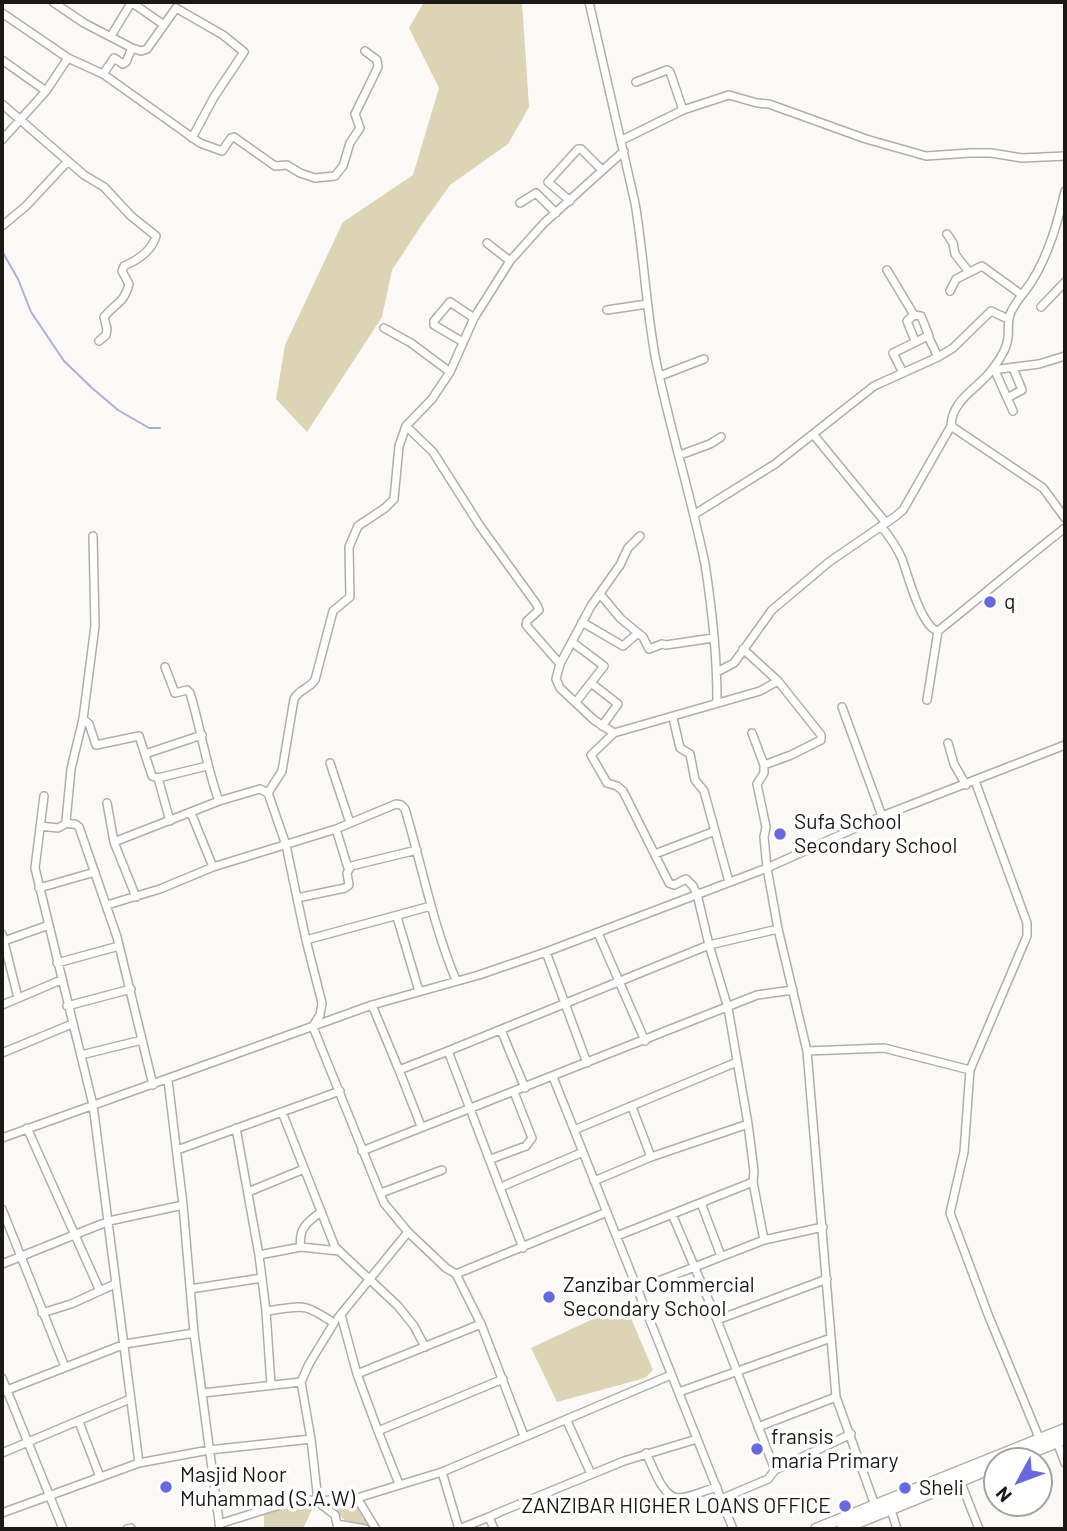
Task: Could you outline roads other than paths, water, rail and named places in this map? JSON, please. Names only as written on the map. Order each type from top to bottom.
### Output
[{"type":"main road","points":[[1035,1447],[1065,1429]]},
{"type":"main road","points":[[816,1529],[877,1510],[1042,1443],[1061,1440]]},
{"type":"main road","points":[[842,1529],[877,1510],[891,1510],[959,1477],[983,1470]]},
{"type":"street","points":[[53,2],[84,23],[132,48],[145,51],[174,9],[178,9],[223,35],[244,52],[214,97],[192,138]]},
{"type":"street","points":[[111,36],[130,2],[164,24]]},
{"type":"street","points":[[589,2],[622,140],[640,233],[647,304],[660,376],[695,514],[710,597],[717,672],[715,704]]},
{"type":"street","points":[[2,13],[68,58],[103,74],[192,138],[222,152],[234,137],[275,166],[287,166],[315,178],[335,176],[343,166],[350,143],[360,128],[355,114],[378,67],[377,60],[365,51]]},
{"type":"street","points":[[103,74],[114,58],[125,63],[132,48]]},
{"type":"street","points":[[2,140],[46,91],[68,58]]},
{"type":"street","points":[[2,60],[46,91]]},
{"type":"street","points":[[636,82],[663,69],[667,70],[683,110]]},
{"type":"street","points":[[622,140],[683,110],[734,95],[926,156],[970,153],[1022,158],[1065,156]]},
{"type":"street","points":[[2,104],[84,175],[104,187],[131,216],[156,236],[146,251],[134,262],[124,266],[122,271],[129,284],[127,292],[122,302],[104,317],[106,335],[99,341]]},
{"type":"street","points":[[520,203],[536,193],[580,149],[602,170]]},
{"type":"street","points":[[268,793],[282,771],[294,699],[315,680],[333,611],[350,597],[349,547],[358,526],[394,499],[399,446],[406,426],[432,399],[450,372],[474,318],[523,244],[624,151]]},
{"type":"street","points":[[2,226],[26,206],[68,161]]},
{"type":"street","points":[[548,182],[570,201]]},
{"type":"street","points":[[717,672],[734,663],[772,611],[829,562],[903,510],[951,426],[951,416],[963,398],[994,371],[1007,343],[1008,318],[1046,253],[1065,191]]},
{"type":"street","points":[[536,193],[556,213]]},
{"type":"street","points":[[947,234],[955,254],[969,272]]},
{"type":"street","points":[[487,243],[510,261]]},
{"type":"street","points":[[950,291],[953,281],[982,266],[1022,295]]},
{"type":"street","points":[[887,270],[914,315]]},
{"type":"street","points":[[1041,307],[1065,282]]},
{"type":"street","points":[[463,342],[434,326],[434,321],[450,302],[474,318]]},
{"type":"street","points":[[607,310],[647,304]]},
{"type":"street","points":[[695,514],[768,469],[874,386],[953,348],[991,311],[1008,318]]},
{"type":"street","points":[[915,341],[907,321],[914,315],[920,315],[938,357]]},
{"type":"street","points":[[384,328],[411,343],[450,372]]},
{"type":"street","points":[[903,373],[893,353],[929,336]]},
{"type":"street","points":[[994,371],[1065,356]]},
{"type":"street","points":[[660,376],[704,359]]},
{"type":"street","points":[[1007,398],[1022,390],[1013,368]]},
{"type":"street","points":[[994,371],[1013,411]]},
{"type":"street","points":[[406,426],[433,452],[480,526],[537,605],[539,610],[526,625],[560,664]]},
{"type":"street","points":[[951,426],[1043,488],[1065,518]]},
{"type":"street","points":[[813,434],[884,525],[902,558],[916,600],[930,627],[938,631]]},
{"type":"street","points":[[680,455],[721,437]]},
{"type":"street","points":[[927,700],[938,631],[1065,528]]},
{"type":"street","points":[[67,823],[71,769],[83,719],[94,626],[93,536]]},
{"type":"street","points":[[614,733],[602,726],[557,685],[556,679],[560,664],[582,622],[620,565],[628,548],[640,536]]},
{"type":"street","points":[[600,594],[621,619],[639,633],[649,649],[662,644],[666,646],[713,638]]},
{"type":"street","points":[[582,622],[623,646],[639,633]]},
{"type":"street","points":[[572,642],[603,664],[604,668],[576,702]]},
{"type":"street","points":[[743,649],[778,681],[808,715],[822,737],[792,755],[764,765]]},
{"type":"street","points":[[165,667],[175,693],[190,693],[202,735],[207,766],[219,801]]},
{"type":"street","points":[[764,1240],[728,1008],[697,894],[694,886],[686,879],[674,885],[669,883],[623,791],[607,783],[591,755],[614,733],[760,691],[778,681]]},
{"type":"street","points":[[591,683],[618,704],[602,726]]},
{"type":"street","points":[[842,707],[882,816]]},
{"type":"street","points":[[673,718],[680,748],[690,754],[695,780],[704,791],[729,881]]},
{"type":"street","points":[[83,719],[89,724],[94,744],[136,735],[140,738],[150,773],[158,778],[170,821]]},
{"type":"street","points":[[752,733],[764,765],[764,774],[757,784],[766,827],[764,837],[767,868],[778,929],[807,1051],[836,1396],[877,1510]]},
{"type":"street","points":[[145,754],[202,735]]},
{"type":"street","points":[[948,743],[954,764],[966,785]]},
{"type":"street","points":[[2,1138],[168,1080],[267,1041],[598,933],[767,868],[882,816],[1065,745]]},
{"type":"street","points":[[330,763],[350,823]]},
{"type":"street","points":[[158,778],[207,766]]},
{"type":"street","points":[[975,781],[1027,923],[1027,936],[970,1070],[964,1152],[950,1213],[993,1329],[1042,1443]]},
{"type":"street","points":[[114,842],[219,801],[260,789],[268,793],[286,845],[322,1003],[320,1015],[313,1027]]},
{"type":"street","points":[[44,796],[35,868],[93,1105],[139,1463]]},
{"type":"street","points":[[107,803],[114,842],[136,897]]},
{"type":"street","points":[[107,905],[178,883],[213,867],[336,829],[396,804],[401,805],[405,809],[417,850],[443,949],[456,980]]},
{"type":"street","points":[[191,813],[213,867]]},
{"type":"street","points":[[40,826],[58,828],[67,823],[79,827],[119,946],[153,1085]]},
{"type":"street","points":[[297,898],[345,888],[350,882],[336,829]]},
{"type":"street","points":[[655,854],[715,831]]},
{"type":"street","points":[[348,868],[417,850]]},
{"type":"street","points":[[39,888],[95,872]]},
{"type":"street","points":[[306,940],[431,906]]},
{"type":"street","points":[[397,917],[419,991]]},
{"type":"street","points":[[18,998],[3,937],[49,925]]},
{"type":"street","points":[[399,1070],[709,945],[778,929]]},
{"type":"street","points":[[598,933],[645,1041]]},
{"type":"street","points":[[57,963],[119,946]]},
{"type":"street","points":[[546,952],[587,1063]]},
{"type":"street","points":[[2,1006],[61,981]]},
{"type":"street","points":[[67,1006],[131,989]]},
{"type":"street","points":[[362,1151],[757,995],[793,990]]},
{"type":"street","points":[[372,1005],[421,1126]]},
{"type":"street","points":[[2,1053],[72,1024]]},
{"type":"street","points":[[313,1027],[362,1151],[390,1212],[446,1268],[456,1274],[481,1324],[524,1436]]},
{"type":"street","points":[[501,1030],[525,1088]]},
{"type":"street","points":[[81,1055],[142,1040]]},
{"type":"street","points":[[807,1051],[884,1048],[970,1070]]},
{"type":"street","points":[[448,1051],[523,1248]]},
{"type":"street","points":[[574,1130],[737,1062]]},
{"type":"street","points":[[553,1077],[733,1529]]},
{"type":"street","points":[[168,1080],[183,1205],[194,1333],[220,1527],[299,1499],[318,1502],[356,1498],[442,1472],[671,1375]]},
{"type":"street","points":[[177,1150],[340,1091]]},
{"type":"street","points":[[491,1159],[526,1146],[532,1138],[514,1092]]},
{"type":"street","points":[[632,1107],[651,1157]]},
{"type":"street","points":[[282,1112],[335,1247],[398,1306],[414,1326],[425,1347]]},
{"type":"street","points":[[594,1181],[651,1157],[748,1124]]},
{"type":"street","points":[[27,1128],[100,1291]]},
{"type":"street","points":[[236,1128],[259,1255],[271,1385]]},
{"type":"street","points":[[501,1187],[583,1152]]},
{"type":"street","points":[[248,1192],[304,1169]]},
{"type":"street","points":[[381,1193],[442,1170]]},
{"type":"street","points":[[617,1236],[753,1182]]},
{"type":"street","points":[[701,1203],[721,1256]]},
{"type":"street","points":[[2,1264],[109,1221],[183,1205]]},
{"type":"street","points":[[2,1209],[65,1367]]},
{"type":"street","points":[[301,1248],[302,1229],[321,1212]]},
{"type":"street","points":[[456,1274],[607,1212]]},
{"type":"street","points":[[672,1214],[717,1320],[775,1470]]},
{"type":"street","points":[[638,1289],[764,1240],[822,1227]]},
{"type":"street","points":[[365,1529],[338,1526],[335,1515],[318,1502],[301,1382],[334,1323],[408,1232]]},
{"type":"street","points":[[259,1255],[301,1248],[339,1252]]},
{"type":"street","points":[[191,1289],[262,1278]]},
{"type":"street","points":[[717,1320],[827,1279]]},
{"type":"street","points":[[43,1313],[71,1304],[115,1284]]},
{"type":"street","points":[[266,1311],[302,1306],[311,1308],[334,1323]]},
{"type":"street","points":[[341,1315],[357,1374],[399,1484]]},
{"type":"street","points":[[357,1374],[481,1324]]},
{"type":"street","points":[[4,1391],[125,1343],[194,1333]]},
{"type":"street","points":[[679,1392],[831,1338]]},
{"type":"street","points":[[2,1378],[4,1391],[62,1529]]},
{"type":"street","points":[[378,1431],[503,1379]]},
{"type":"street","points":[[203,1393],[301,1382]]},
{"type":"street","points":[[758,1427],[836,1396]]},
{"type":"street","points":[[2,1453],[130,1399]]},
{"type":"street","points":[[567,1421],[591,1474]]},
{"type":"street","points":[[79,1422],[100,1477]]},
{"type":"street","points":[[722,1499],[768,1479],[775,1470],[851,1434]]},
{"type":"street","points":[[2,1513],[139,1463],[209,1450],[311,1439]]},
{"type":"street","points":[[442,1472],[459,1529],[591,1474],[697,1439]]},
{"type":"street","points":[[1061,1440],[1065,1463]]},
{"type":"street","points":[[646,1454],[671,1496],[680,1498],[717,1487]]},
{"type":"street","points":[[959,1477],[979,1529]]},
{"type":"street","points":[[356,1498],[376,1529]]},
{"type":"street","points":[[891,1510],[897,1529]]},
{"type":"street","points":[[489,1517],[494,1529]]},
{"type":"waterway","points":[[2,251],[18,279],[31,312],[64,361],[118,410],[149,428],[160,428]]},
{"type":"place","name":"q","points":[[990,602]]},
{"type":"place","name":"Sufa School Secondary School","points":[[780,834]]},
{"type":"place","name":"Zanzibar Commercial Secondary School","points":[[549,1297]]},
{"type":"place","name":"fransis maria Primary","points":[[757,1449]]},
{"type":"place","name":"Masjid Noor Muhammad (S.A.W)","points":[[166,1487]]},
{"type":"place","name":"Sheli","points":[[905,1488]]},
{"type":"place","name":"ZANZIBAR HIGHER LOANS OFFICE","points":[[845,1506]]}]
